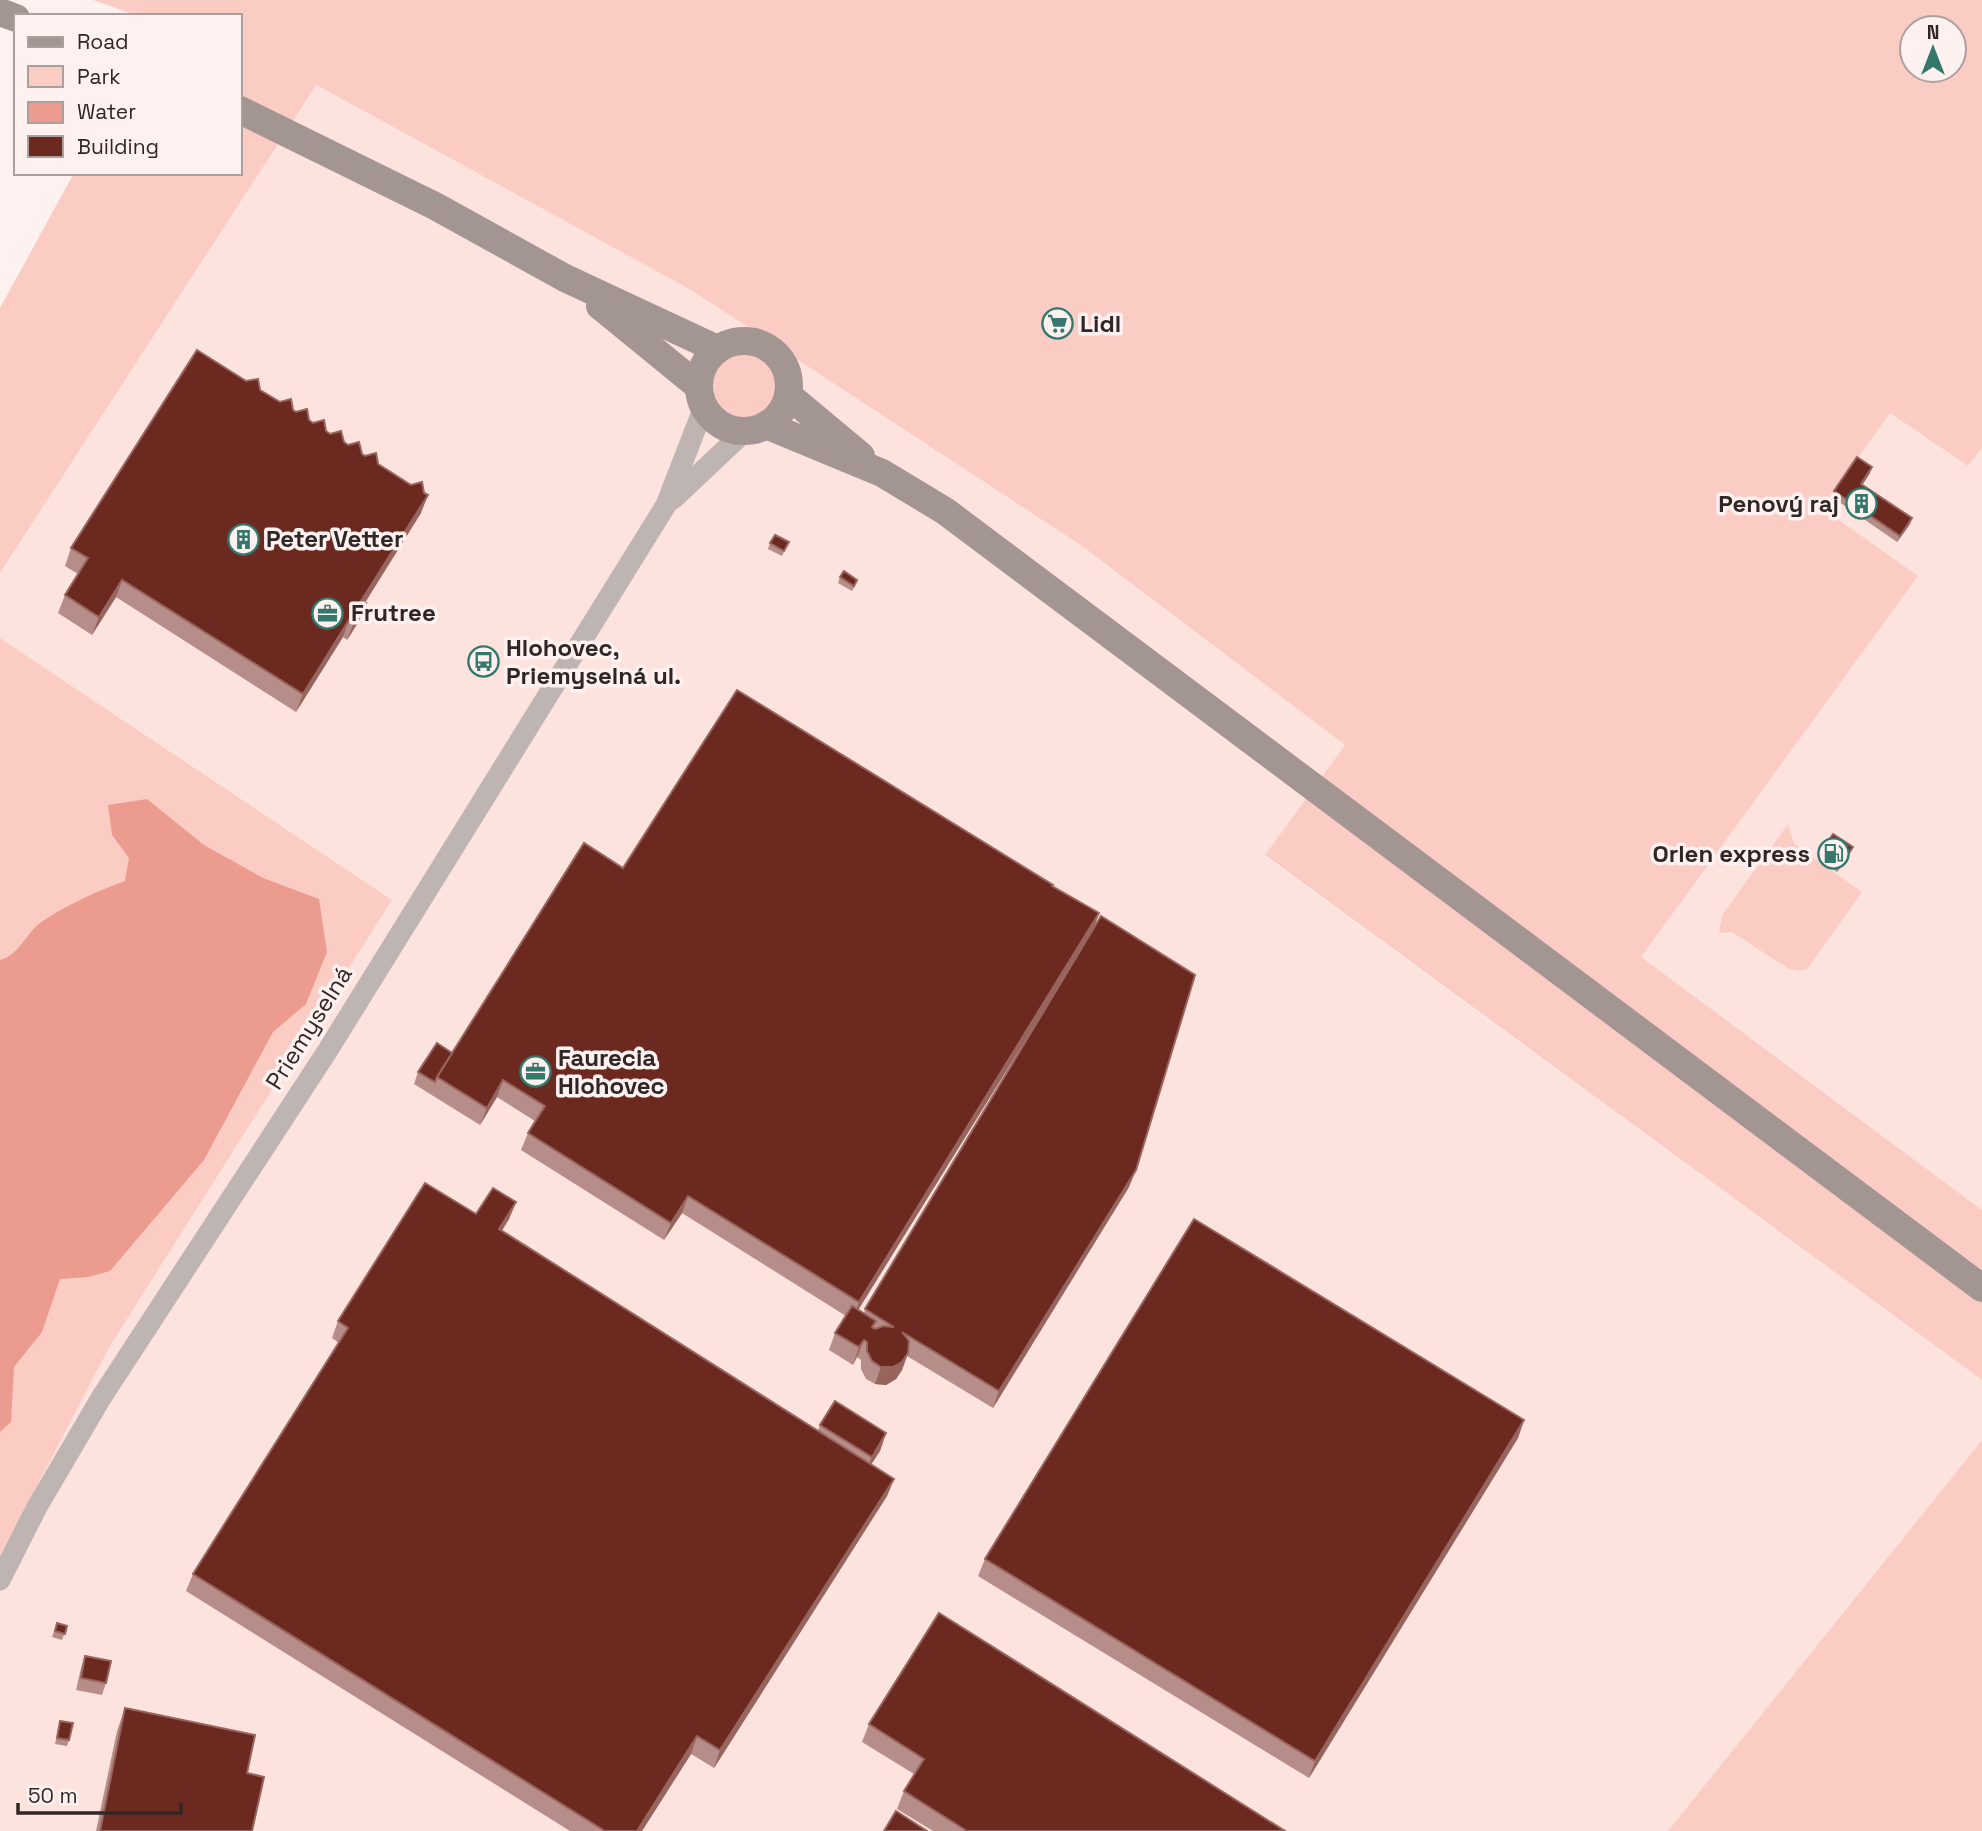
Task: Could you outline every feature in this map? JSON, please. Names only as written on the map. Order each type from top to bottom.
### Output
[{"type":"main road","points":[[242,111],[413,195],[565,278],[717,349]]},
{"type":"main road","points":[[565,278],[701,396],[710,416],[724,426],[734,430],[756,428],[882,473]]},
{"type":"main road","points":[[701,396],[704,365],[717,349],[745,340],[766,346],[777,355],[785,367],[789,380],[788,395],[783,408],[756,428]]},
{"type":"main road","points":[[788,395],[882,473],[945,512],[1216,712],[1982,1288]]},
{"type":"street","name":"Priemyselná","points":[[0,1580],[37,1507],[101,1398],[328,1050],[666,505],[701,396]]},
{"type":"street","name":"Priemyselná","points":[[666,505],[756,428]]},
{"type":"shaded area","points":[[315,85],[691,290],[1082,546],[1345,745],[1265,856],[1982,1380],[1982,1440],[1668,1831],[0,1831],[0,1557],[110,1346],[392,900],[0,638],[0,573]]},
{"type":"shaded area","points":[[1890,413],[1968,466],[1982,448],[1982,1210],[1640,957],[1917,577],[1822,508]]},
{"type":"green space","points":[[93,0],[1982,0],[1982,448],[1968,466],[1890,413],[1822,508],[1918,576],[1641,957],[1982,1210],[1982,1380],[1265,855],[1345,745],[1082,546],[691,290],[316,85],[0,573],[0,308],[73,175],[242,175],[242,14],[132,14]]},
{"type":"green space","points":[[744,352],[767,362],[777,385],[767,408],[744,418],[721,408],[711,385],[721,362]]},
{"type":"green space","points":[[0,638],[392,900],[110,1346],[0,1557]]},
{"type":"green space","points":[[1788,824],[1794,844],[1862,892],[1807,969],[1801,971],[1789,969],[1732,932],[1719,933],[1722,915]]},
{"type":"green space","points":[[1982,1440],[1982,1831],[1668,1831]]},
{"type":"water","points":[[147,799],[204,845],[263,878],[319,899],[327,952],[306,1004],[273,1032],[204,1160],[110,1271],[88,1277],[60,1279],[42,1332],[14,1367],[11,1422],[0,1432],[0,960],[12,954],[40,923],[49,917],[81,899],[125,881],[129,858],[112,835],[108,805]]},
{"type":"building","name":"Peter Vetter","points":[[197,350],[246,381],[258,379],[260,390],[280,402],[291,399],[296,412],[307,409],[309,420],[313,423],[324,420],[326,431],[330,434],[341,431],[344,442],[348,445],[359,442],[362,454],[365,456],[376,453],[378,464],[411,485],[422,482],[424,493],[428,495],[361,601],[366,603],[354,622],[349,620],[303,694],[122,580],[99,617],[65,595],[88,558],[71,548]]},
{"type":"building","name":"Penový raj","points":[[1857,457],[1872,467],[1861,484],[1912,518],[1900,536],[1834,491]]},
{"type":"building","points":[[775,535],[789,542],[784,551],[770,543]]},
{"type":"building","points":[[844,571],[857,580],[854,586],[840,577]]},
{"type":"building","points":[[737,690],[1099,913],[859,1302],[688,1196],[671,1223],[528,1133],[545,1106],[503,1080],[487,1108],[437,1077],[584,843],[623,868]]},
{"type":"building","points":[[1833,834],[1853,847],[1840,866],[1820,853]]},
{"type":"building","points":[[1101,916],[1195,975],[1136,1170],[999,1391],[902,1332],[909,1341],[908,1353],[902,1362],[893,1367],[881,1367],[872,1361],[867,1351],[867,1342],[864,1340],[859,1347],[835,1333],[852,1306],[876,1321],[872,1327],[875,1329],[883,1326],[894,1327],[865,1309]]},
{"type":"building","points":[[437,1043],[452,1053],[435,1082],[418,1072]]},
{"type":"building","points":[[425,1183],[476,1214],[493,1188],[516,1202],[499,1229],[894,1479],[720,1750],[697,1736],[637,1831],[605,1831],[193,1574],[348,1328],[338,1321]]},
{"type":"building","points":[[1194,1219],[1524,1420],[1315,1761],[985,1559]]},
{"type":"building","points":[[835,1401],[886,1433],[872,1457],[820,1425]]},
{"type":"building","points":[[939,1613],[1285,1831],[967,1831],[904,1791],[924,1759],[869,1724]]},
{"type":"building","points":[[57,1623],[67,1626],[65,1634],[55,1631]]},
{"type":"building","points":[[85,1656],[111,1661],[106,1683],[81,1678]]},
{"type":"building","points":[[125,1708],[255,1735],[247,1773],[264,1777],[252,1831],[100,1831]]},
{"type":"building","points":[[60,1721],[73,1723],[69,1740],[57,1738]]},
{"type":"building","points":[[896,1811],[927,1831],[884,1831]]},
{"type":"place","name":"Lidl","points":[[1057,324]]},
{"type":"place","name":"Penový raj","points":[[1862,504]]},
{"type":"place","name":"Peter Vetter","points":[[243,539]]},
{"type":"place","name":"Frutree","points":[[328,613]]},
{"type":"place","name":"Hlohovec, Priemyselná ul.","points":[[483,662]]},
{"type":"place","name":"Orlen express","points":[[1833,854]]},
{"type":"place","name":"Faurecia Hlohovec","points":[[535,1072]]}]
